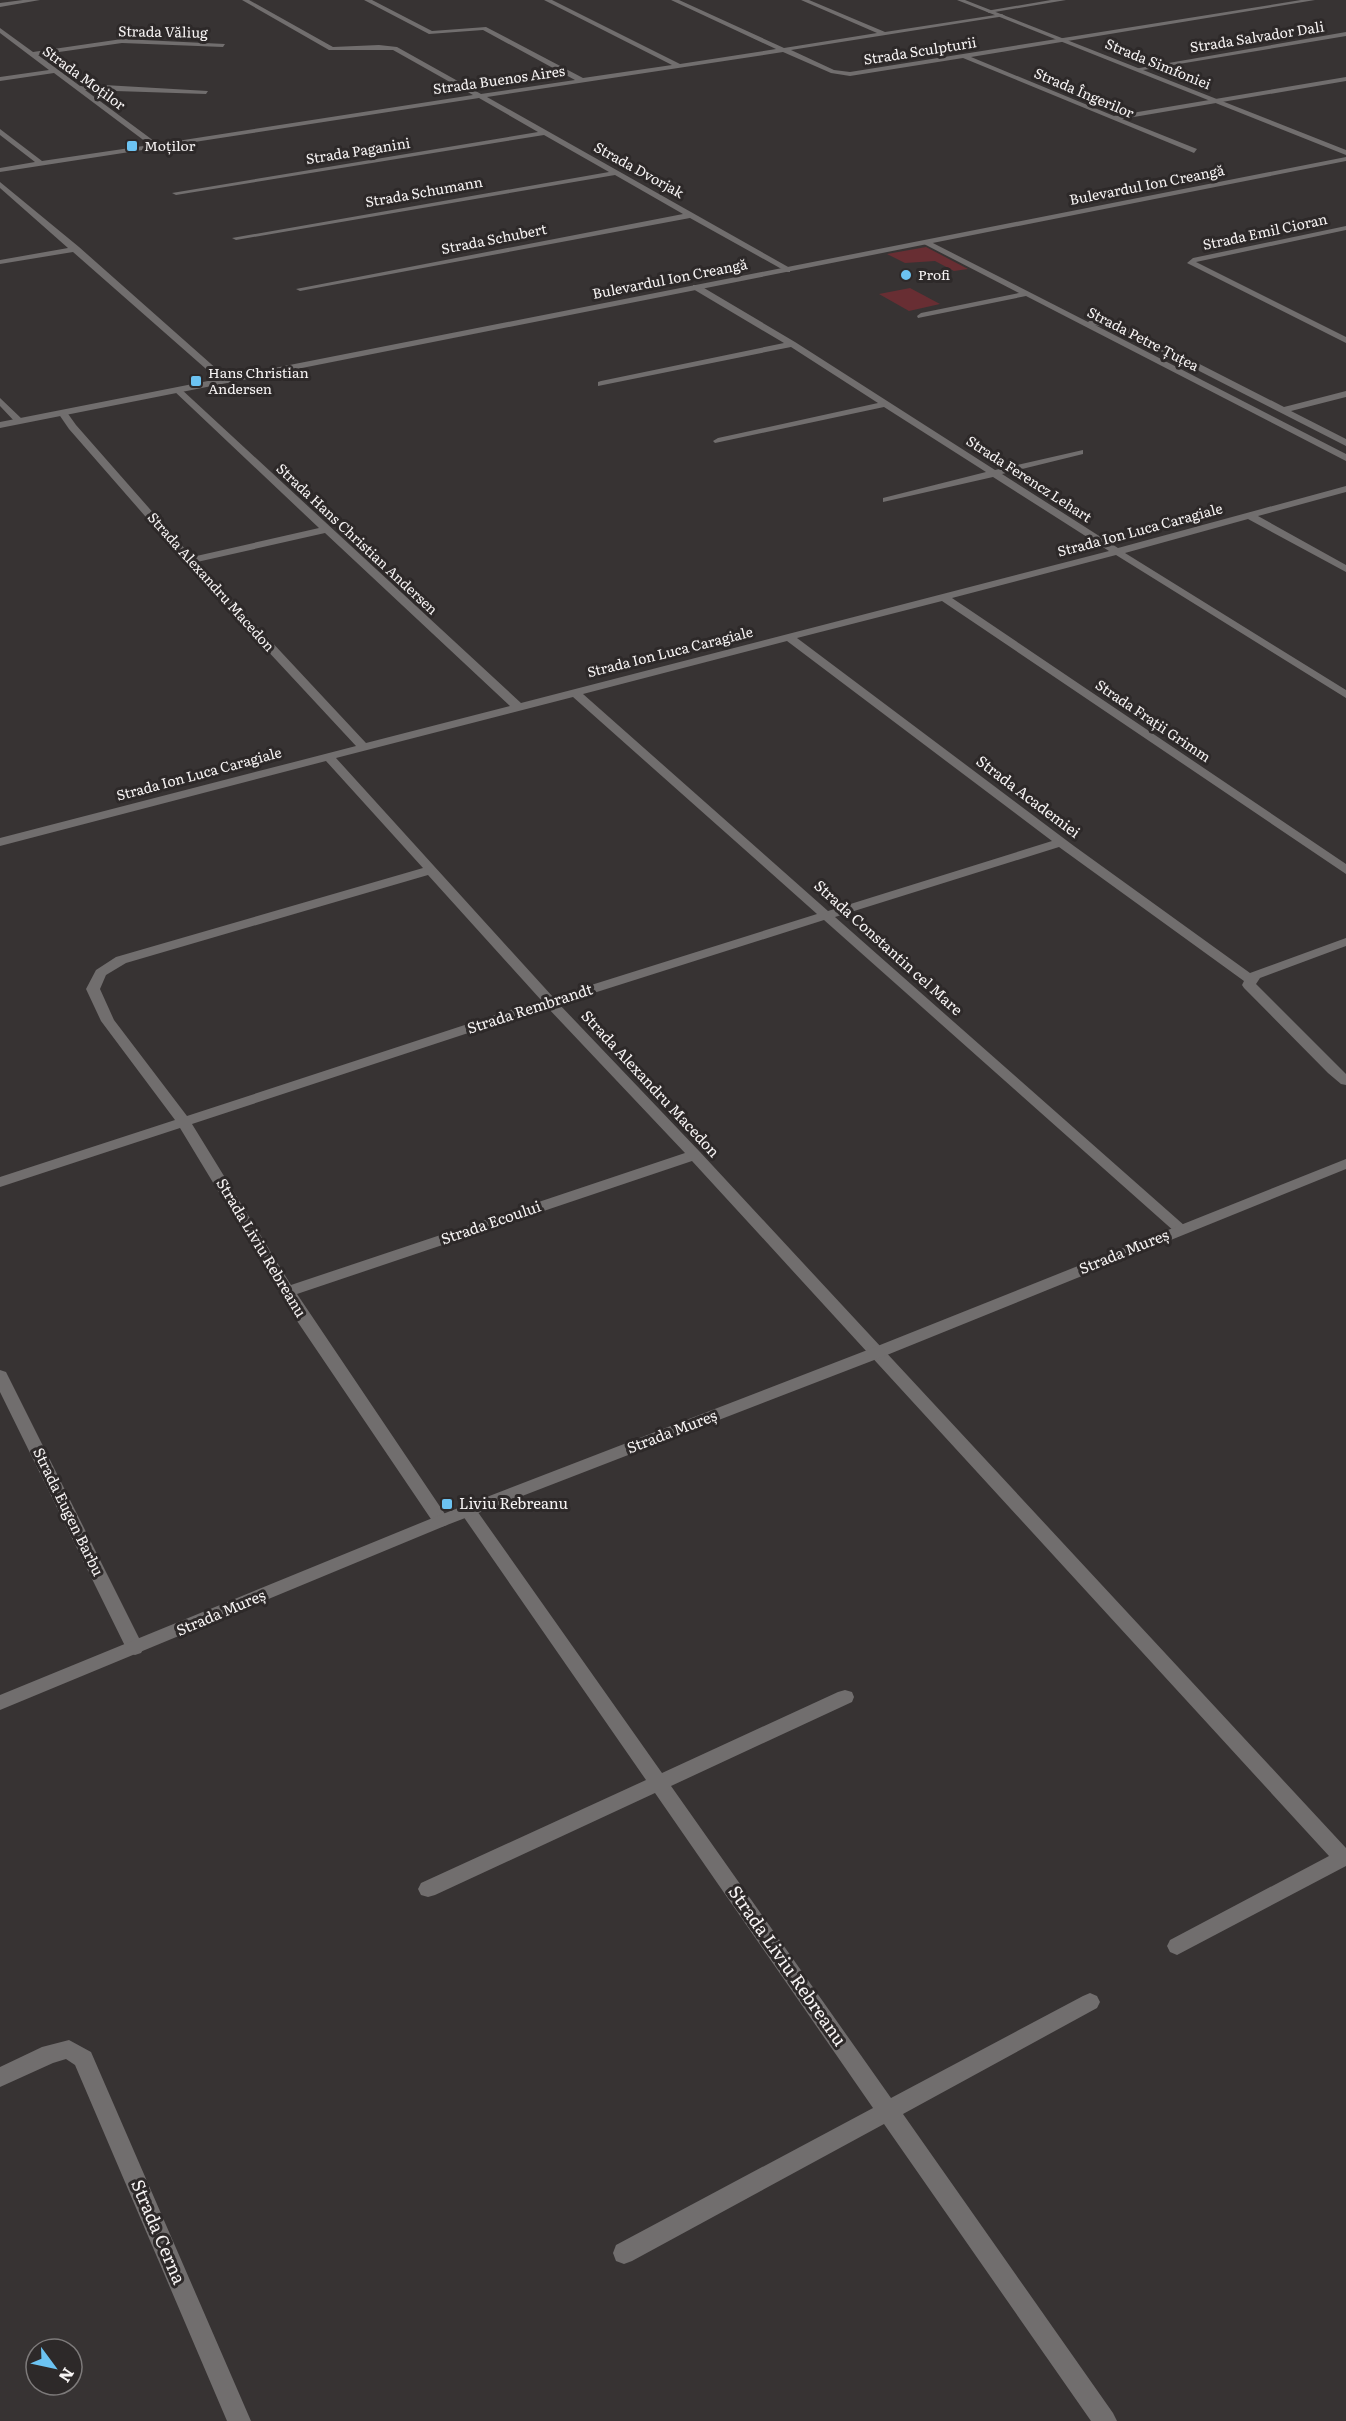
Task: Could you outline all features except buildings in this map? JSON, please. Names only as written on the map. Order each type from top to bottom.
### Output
[{"type":"street","points":[[0,5],[37,0]]},
{"type":"street","name":"Strada Dvorjak","points":[[245,0],[331,49],[346,50],[379,46],[395,48],[476,96],[693,215],[787,270]]},
{"type":"street","points":[[367,0],[431,33],[484,28],[581,80]]},
{"type":"street","points":[[547,0],[680,66]]},
{"type":"street","name":"Strada Sculpturii","points":[[674,0],[842,74],[1312,0]]},
{"type":"street","points":[[804,0],[886,35]]},
{"type":"street","name":"Strada Simfoniei","points":[[960,0],[1346,153]]},
{"type":"street","points":[[988,11],[1064,0]]},
{"type":"street","name":"Strada Buenos Aires","points":[[0,170],[1002,16]]},
{"type":"street","name":"Strada Moților","points":[[0,30],[155,145]]},
{"type":"street","name":"Strada Salvador Dali","points":[[1137,69],[1346,34]]},
{"type":"street","name":"Strada Văliug","points":[[31,54],[122,41],[223,45]]},
{"type":"street","name":"Strada Îngerilor","points":[[964,56],[1194,151]]},
{"type":"street","points":[[0,79],[54,71]]},
{"type":"street","points":[[1113,118],[1346,79]]},
{"type":"street","points":[[78,88],[104,87],[206,92]]},
{"type":"street","points":[[0,131],[40,163]]},
{"type":"street","name":"Strada Paganini","points":[[176,193],[544,133]]},
{"type":"street","name":"Bulevardul Ion Creangă","points":[[0,425],[1346,159]]},
{"type":"street","name":"Strada Schumann","points":[[236,238],[616,173]]},
{"type":"street","points":[[0,184],[225,381]]},
{"type":"street","name":"Strada Schubert","points":[[300,289],[693,215]]},
{"type":"street","name":"Strada Emil Cioran","points":[[1328,332],[1191,263],[1193,260],[1346,228]]},
{"type":"street","name":"Strada Petre Țuțea","points":[[927,242],[1346,458]]},
{"type":"street","points":[[0,262],[76,249]]},
{"type":"street","name":"Strada Ferencz Lehart","points":[[696,287],[792,344],[1346,695]]},
{"type":"street","points":[[921,316],[1026,294]]},
{"type":"street","points":[[1072,318],[1128,331],[1346,443]]},
{"type":"street","points":[[1328,332],[1346,327]]},
{"type":"street","points":[[1328,332],[1346,340]]},
{"type":"street","points":[[602,384],[792,344]]},
{"type":"street","name":"Strada Hans Christian Andersen","points":[[177,390],[518,707]]},
{"type":"street","points":[[1281,411],[1346,394]]},
{"type":"street","points":[[0,401],[19,421]]},
{"type":"street","points":[[718,441],[885,404]]},
{"type":"street","points":[[1252,410],[1270,405]]},
{"type":"street","name":"Strada Alexandru Macedon","points":[[63,413],[72,427],[189,561],[363,747]]},
{"type":"street","points":[[886,500],[1080,452]]},
{"type":"street","name":"Strada Ion Luca Caragiale","points":[[0,842],[1117,552],[1346,489]]},
{"type":"street","points":[[1252,516],[1346,569]]},
{"type":"street","points":[[189,561],[327,529]]},
{"type":"street","name":"Strada Frații Grimm","points":[[944,597],[1346,870]]},
{"type":"street","name":"Strada Academiei","points":[[789,637],[1061,842],[1251,980]]},
{"type":"street","name":"Strada Constantin cel Mare","points":[[574,692],[1180,1229]]},
{"type":"street","name":"Strada Alexandru Macedon","points":[[328,756],[550,1002],[695,1155],[1345,1857]]},
{"type":"street","name":"Strada Rembrandt","points":[[0,1182],[550,1002],[1061,842]]},
{"type":"street","name":"Strada Liviu Rebreanu","points":[[430,870],[121,960],[101,973],[93,989],[108,1021],[184,1122],[287,1292],[441,1521]]},
{"type":"street","points":[[1346,942],[1255,975],[1249,985],[1317,1056],[1346,1081]]},
{"type":"street","name":"Strada Ecoului","points":[[287,1292],[695,1155]]},
{"type":"street","name":"Strada Mureș","points":[[0,1703],[441,1521],[876,1353],[1346,1164]]},
{"type":"street","name":"Strada Eugen Barbu","points":[[0,1376],[135,1648]]},
{"type":"street","name":"Strada Liviu Rebreanu","points":[[469,1512],[1105,2421]]},
{"type":"street","points":[[428,1889],[845,1697]]},
{"type":"street","points":[[1177,1946],[1345,1857]]},
{"type":"street","points":[[624,2253],[1090,2002]]},
{"type":"street","name":"Strada Cerna","points":[[0,2077],[49,2054],[69,2049],[83,2059],[239,2421]]},
{"type":"shaded area","points":[[926,247],[968,269],[954,271],[935,261],[905,263],[887,254]]},
{"type":"shaded area","points":[[910,288],[940,304],[909,311],[879,294]]},
{"type":"place","name":"Moților","points":[[132,146]]},
{"type":"place","name":"Profi","points":[[906,275]]},
{"type":"place","name":"Hans Christian Andersen","points":[[196,381]]},
{"type":"place","name":"Liviu Rebreanu","points":[[447,1504]]}]
